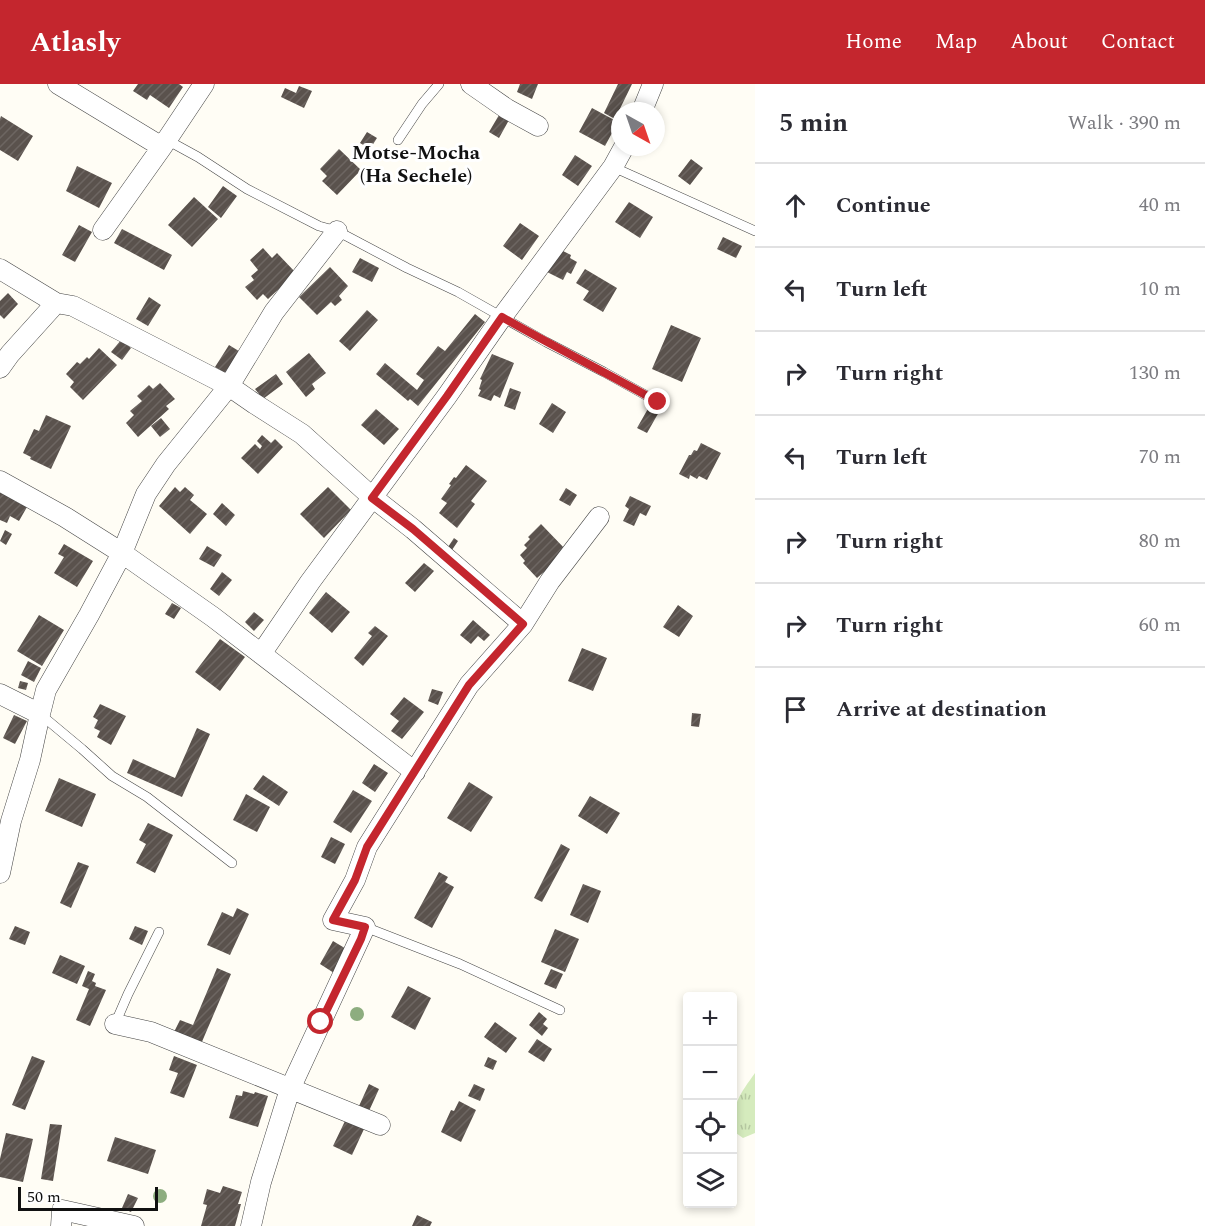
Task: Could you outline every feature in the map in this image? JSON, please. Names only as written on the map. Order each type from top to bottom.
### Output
[{"type":"street","points":[[58,84],[165,143]]},
{"type":"street","points":[[103,230],[204,84]]},
{"type":"street","points":[[471,84],[507,109],[538,126]]},
{"type":"street","points":[[646,102],[653,84]]},
{"type":"street","points":[[261,654],[310,582],[619,156]]},
{"type":"street","points":[[0,873],[11,821],[30,760],[46,690],[122,553],[146,494],[166,464],[229,386],[274,312],[337,231]]},
{"type":"street","points":[[0,269],[56,303],[73,306],[229,386],[302,434],[372,498],[413,529],[523,624]]},
{"type":"street","points":[[0,368],[56,303]]},
{"type":"street","points":[[0,481],[65,517],[122,553],[213,617],[415,772]]},
{"type":"street","points":[[251,1226],[261,1182],[290,1089],[365,927],[333,920],[355,880],[367,847],[469,685],[523,624],[550,581],[599,517]]},
{"type":"street","points":[[0,694],[39,714]]},
{"type":"street","points":[[115,1024],[150,1032],[380,1125]]},
{"type":"street","points":[[61,1226],[63,1210],[134,1226]]},
{"type":"lane","points":[[398,140],[422,104],[439,84]]},
{"type":"lane","points":[[165,143],[198,157],[247,189],[319,226],[337,231],[458,292],[658,402]]},
{"type":"lane","points":[[613,167],[755,231]]},
{"type":"lane","points":[[39,714],[112,776],[147,797],[232,863]]},
{"type":"lane","points":[[365,927],[460,964],[560,1010]]},
{"type":"lane","points":[[115,1024],[159,932]]},
{"type":"green space","points":[[755,1073],[755,1133],[743,1138],[737,1134],[737,1103],[741,1093]]},
{"type":"building","points":[[138,84],[179,84],[183,87],[169,108],[150,95],[147,100],[133,91]]},
{"type":"building","points":[[520,84],[538,84],[532,99],[517,92]]},
{"type":"building","points":[[618,84],[632,84],[623,102],[611,102],[611,117],[604,113]]},
{"type":"building","points":[[299,86],[312,91],[304,108],[281,97],[285,88],[296,93]]},
{"type":"building","points":[[592,108],[611,118],[611,135],[605,146],[579,132]]},
{"type":"building","points":[[499,115],[509,120],[499,138],[489,132]]},
{"type":"building","points":[[1,116],[33,136],[18,161],[0,150]]},
{"type":"building","points":[[367,132],[377,138],[370,149],[360,143]]},
{"type":"building","points":[[339,149],[361,170],[337,195],[322,181],[327,176],[320,169]]},
{"type":"building","points":[[575,155],[592,166],[578,186],[562,175]]},
{"type":"building","points":[[691,159],[703,168],[690,185],[678,176]]},
{"type":"building","points":[[77,166],[112,183],[99,208],[66,191]]},
{"type":"building","points":[[223,186],[237,196],[221,218],[208,207]]},
{"type":"building","points":[[194,197],[218,219],[192,247],[168,225]]},
{"type":"building","points":[[629,202],[653,217],[640,238],[615,222]]},
{"type":"building","points":[[520,223],[539,236],[522,260],[503,246]]},
{"type":"building","points":[[79,225],[92,232],[75,262],[62,255]]},
{"type":"building","points":[[122,229],[172,255],[164,270],[114,243]]},
{"type":"building","points":[[723,237],[742,246],[736,258],[717,249]]},
{"type":"building","points":[[263,248],[272,258],[277,253],[296,273],[268,299],[263,294],[257,300],[245,287],[254,280],[251,276],[258,270],[250,260]]},
{"type":"building","points":[[559,249],[571,255],[570,258],[577,262],[571,274],[567,272],[563,280],[547,272]]},
{"type":"building","points":[[360,258],[379,268],[372,282],[352,272]]},
{"type":"building","points":[[330,267],[348,286],[339,296],[342,300],[335,306],[331,302],[317,315],[299,297]]},
{"type":"building","points":[[585,269],[617,288],[603,312],[583,300],[589,291],[576,283]]},
{"type":"building","points":[[8,293],[18,304],[4,319],[0,315],[0,301]]},
{"type":"building","points":[[149,297],[161,305],[148,326],[136,319]]},
{"type":"building","points":[[367,310],[378,320],[350,351],[339,341]]},
{"type":"building","points":[[475,314],[485,322],[418,406],[410,399],[408,401],[376,374],[385,363],[417,390],[424,380],[416,374],[438,346],[445,351]]},
{"type":"building","points":[[671,325],[701,338],[682,382],[652,369]]},
{"type":"building","points":[[121,340],[131,348],[122,360],[111,352]]},
{"type":"building","points":[[229,345],[242,353],[228,375],[215,367]]},
{"type":"building","points":[[99,348],[117,365],[83,400],[70,387],[74,382],[66,374],[77,362],[80,364],[87,357],[89,359]]},
{"type":"building","points":[[309,353],[326,373],[312,384],[315,389],[306,397],[286,372]]},
{"type":"building","points":[[492,354],[514,363],[500,398],[494,395],[491,401],[478,396],[481,390],[479,389],[482,380],[480,379]]},
{"type":"building","points":[[276,374],[283,384],[263,399],[255,389]]},
{"type":"building","points":[[160,383],[175,399],[166,406],[169,409],[138,437],[126,423],[134,415],[130,411],[142,401],[137,396],[149,385],[153,389]]},
{"type":"building","points":[[510,388],[521,392],[515,410],[504,406]]},
{"type":"building","points":[[552,403],[566,412],[553,433],[539,424]]},
{"type":"building","points":[[649,407],[659,412],[647,433],[637,428]]},
{"type":"building","points":[[376,409],[399,429],[384,445],[361,425]]},
{"type":"building","points":[[46,415],[71,426],[51,469],[23,453],[34,429],[39,431]]},
{"type":"building","points":[[161,418],[170,429],[160,437],[151,426]]},
{"type":"building","points":[[262,435],[271,443],[275,439],[283,447],[258,474],[241,458],[255,444],[260,449],[262,446],[257,441]]},
{"type":"building","points":[[701,443],[721,453],[707,480],[699,476],[697,479],[690,475],[689,479],[679,474],[689,455],[694,450],[697,451]]},
{"type":"building","points":[[466,465],[487,481],[471,501],[475,504],[457,528],[439,513],[447,503],[441,499],[454,477],[456,478]]},
{"type":"building","points":[[175,487],[180,492],[185,487],[194,495],[190,500],[207,514],[190,534],[159,506]]},
{"type":"building","points":[[328,487],[351,510],[324,538],[300,514]]},
{"type":"building","points":[[566,488],[577,495],[570,506],[559,500]]},
{"type":"building","points":[[0,492],[16,498],[15,501],[27,507],[19,521],[10,516],[7,523],[0,520]]},
{"type":"building","points":[[630,496],[651,506],[646,516],[640,513],[634,526],[623,521],[629,509],[625,506]]},
{"type":"building","points":[[222,503],[235,515],[226,526],[213,514]]},
{"type":"building","points":[[541,524],[567,551],[537,578],[523,563],[525,561],[520,555],[527,548],[524,545],[530,539],[528,537]]},
{"type":"building","points":[[5,530],[12,534],[6,545],[0,541]]},
{"type":"building","points":[[454,538],[458,541],[452,550],[448,547]]},
{"type":"building","points":[[64,544],[93,561],[77,587],[54,573],[64,557],[58,554]]},
{"type":"building","points":[[207,546],[222,555],[214,567],[199,559]]},
{"type":"building","points":[[424,563],[434,571],[415,592],[405,583]]},
{"type":"building","points":[[222,572],[232,580],[219,596],[210,589]]},
{"type":"building","points":[[326,592],[350,612],[332,633],[309,613]]},
{"type":"building","points":[[172,603],[181,608],[174,619],[165,614]]},
{"type":"building","points":[[678,605],[693,616],[679,637],[663,627]]},
{"type":"building","points":[[254,612],[264,620],[254,631],[245,622]]},
{"type":"building","points":[[39,615],[64,630],[42,666],[17,651]]},
{"type":"building","points":[[473,620],[490,635],[484,641],[478,636],[471,644],[460,635]]},
{"type":"building","points":[[375,626],[388,636],[363,666],[354,658],[372,636],[368,633]]},
{"type":"building","points":[[220,639],[245,657],[220,691],[195,672]]},
{"type":"building","points":[[582,648],[607,658],[593,691],[568,681]]},
{"type":"building","points":[[28,661],[41,668],[34,682],[21,675]]},
{"type":"building","points":[[20,681],[28,683],[26,690],[18,688]]},
{"type":"building","points":[[432,689],[443,692],[438,705],[428,701]]},
{"type":"building","points":[[404,697],[424,712],[402,739],[391,731],[399,721],[390,714]]},
{"type":"building","points":[[100,704],[126,716],[111,745],[97,737],[100,731],[94,728],[98,720],[93,717]]},
{"type":"building","points":[[692,713],[701,714],[699,727],[691,726]]},
{"type":"building","points":[[14,715],[27,721],[15,744],[3,738]]},
{"type":"building","points":[[197,728],[210,734],[182,797],[127,773],[133,759],[175,778]]},
{"type":"building","points":[[374,764],[388,773],[375,792],[362,783]]},
{"type":"building","points":[[263,775],[288,792],[279,806],[253,789]]},
{"type":"building","points":[[59,778],[96,794],[82,827],[45,811]]},
{"type":"building","points":[[469,782],[493,797],[471,832],[447,818]]},
{"type":"building","points":[[353,790],[372,801],[351,833],[333,822]]},
{"type":"building","points":[[246,794],[270,807],[257,832],[233,820]]},
{"type":"building","points":[[590,796],[620,813],[607,834],[578,816]]},
{"type":"building","points":[[148,823],[173,835],[155,873],[136,863],[146,844],[139,840]]},
{"type":"building","points":[[331,837],[345,844],[335,864],[321,857]]},
{"type":"building","points":[[561,844],[570,849],[542,902],[534,898]]},
{"type":"building","points":[[78,862],[89,866],[71,908],[60,903]]},
{"type":"building","points":[[439,872],[448,877],[445,882],[454,887],[432,928],[414,918]]},
{"type":"building","points":[[583,884],[601,891],[588,923],[570,915]]},
{"type":"building","points":[[237,908],[249,914],[230,955],[207,945],[222,912],[233,917]]},
{"type":"building","points":[[15,926],[30,932],[25,945],[9,939]]},
{"type":"building","points":[[135,926],[148,931],[142,945],[129,939]]},
{"type":"building","points":[[555,929],[579,939],[565,972],[541,962]]},
{"type":"building","points":[[333,941],[348,950],[334,973],[320,964]]},
{"type":"building","points":[[60,955],[85,966],[77,984],[52,973]]},
{"type":"building","points":[[217,968],[231,974],[201,1044],[174,1032],[180,1020],[193,1025]]},
{"type":"building","points":[[551,969],[563,974],[556,989],[544,984]]},
{"type":"building","points":[[88,971],[95,974],[92,981],[96,983],[95,986],[106,990],[90,1026],[76,1020],[89,989],[82,986]]},
{"type":"building","points":[[408,986],[431,998],[415,1030],[391,1017]]},
{"type":"building","points":[[539,1012],[547,1019],[543,1024],[548,1028],[542,1036],[529,1025]]},
{"type":"building","points":[[495,1022],[517,1038],[506,1053],[484,1037]]},
{"type":"building","points":[[537,1039],[552,1049],[544,1062],[528,1052]]},
{"type":"building","points":[[32,1056],[45,1061],[25,1110],[12,1105]]},
{"type":"building","points":[[174,1056],[197,1065],[184,1098],[170,1093],[178,1073],[169,1070]]},
{"type":"building","points":[[488,1057],[497,1061],[493,1070],[484,1066]]},
{"type":"building","points":[[369,1084],[379,1089],[369,1111],[359,1106]]},
{"type":"building","points":[[474,1084],[485,1089],[480,1101],[468,1096]]},
{"type":"building","points":[[243,1091],[268,1096],[258,1127],[229,1118],[236,1095],[242,1096]]},
{"type":"building","points":[[459,1101],[476,1110],[461,1142],[441,1132],[451,1110],[454,1111]]},
{"type":"building","points":[[345,1121],[364,1129],[352,1155],[333,1146]]},
{"type":"building","points":[[50,1124],[62,1125],[53,1181],[41,1179]]},
{"type":"building","points":[[6,1133],[33,1139],[23,1182],[0,1177],[0,1159]]},
{"type":"building","points":[[115,1137],[156,1150],[148,1174],[107,1161]]},
{"type":"building","points":[[223,1186],[242,1192],[235,1226],[201,1226],[207,1205],[203,1204],[207,1189],[220,1193]]},
{"type":"building","points":[[128,1194],[138,1198],[131,1212],[122,1208]]},
{"type":"building","points":[[417,1215],[432,1222],[430,1226],[412,1226]]},
{"type":"district","name":"Motse-Mocha (Ha Sechele)","points":[[416,164]]},
{"type":"route","points":[[321,1022],[365,927],[333,920],[355,880],[367,847],[469,685],[523,624],[413,529],[372,498],[502,317],[658,402]]}]
